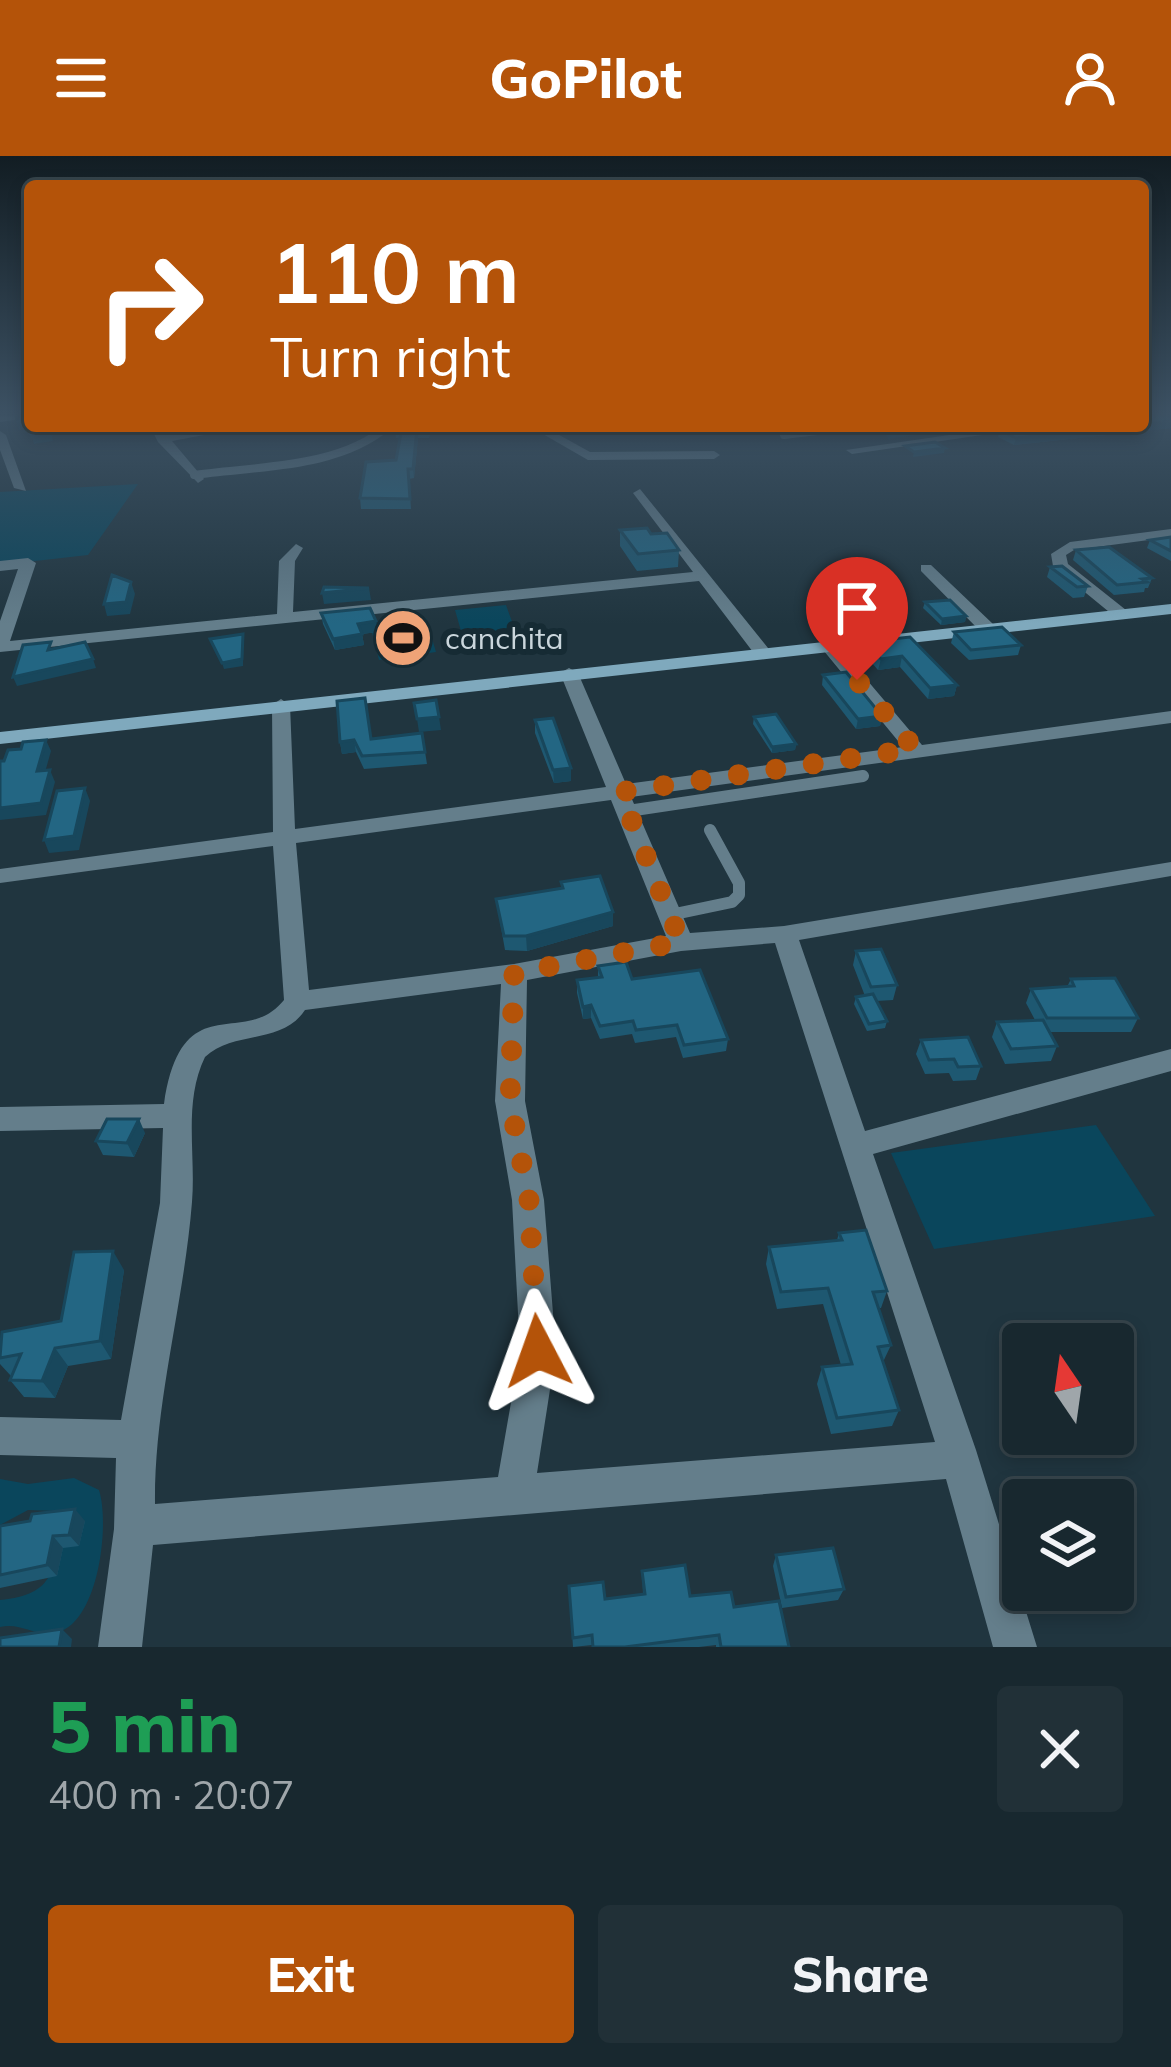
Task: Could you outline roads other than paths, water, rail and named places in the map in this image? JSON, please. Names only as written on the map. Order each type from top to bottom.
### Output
[{"type":"street","points":[[640,493],[761,652]]},
{"type":"street","points":[[1120,614],[1060,566],[1058,554],[1070,546],[1171,533]]},
{"type":"street","points":[[285,617],[287,561],[296,548]]},
{"type":"street","points":[[0,566],[28,563],[0,646],[702,576]]},
{"type":"street","points":[[926,568],[987,628]]},
{"type":"street","points":[[0,738],[1171,609]]},
{"type":"street","points":[[828,645],[915,749]]},
{"type":"street","points":[[569,673],[681,942]]},
{"type":"street","points":[[120,1647],[134,1526],[136,1440],[163,1300],[176,1198],[180,1115],[195,1049],[215,1036],[281,1020],[292,1013],[297,1001],[284,838],[281,705]]},
{"type":"street","points":[[0,876],[284,838],[624,801],[915,749],[1171,717]]},
{"type":"street","points":[[297,1001],[514,973],[681,942],[784,934],[1171,869]]},
{"type":"street","points":[[784,934],[959,1459],[1015,1647]]},
{"type":"street","points":[[514,973],[510,1101],[529,1200],[538,1351],[514,1495]]},
{"type":"street","points":[[854,1148],[1171,1060]]},
{"type":"street","points":[[0,1119],[180,1115]]},
{"type":"street","points":[[0,1436],[136,1440]]},
{"type":"street","points":[[134,1526],[959,1459]]},
{"type":"lane","points":[[624,801],[862,776]]},
{"type":"lane","points":[[670,915],[732,902],[739,895],[740,884],[710,830]]},
{"type":"place","name":"canchita","points":[[403,638]]}]
